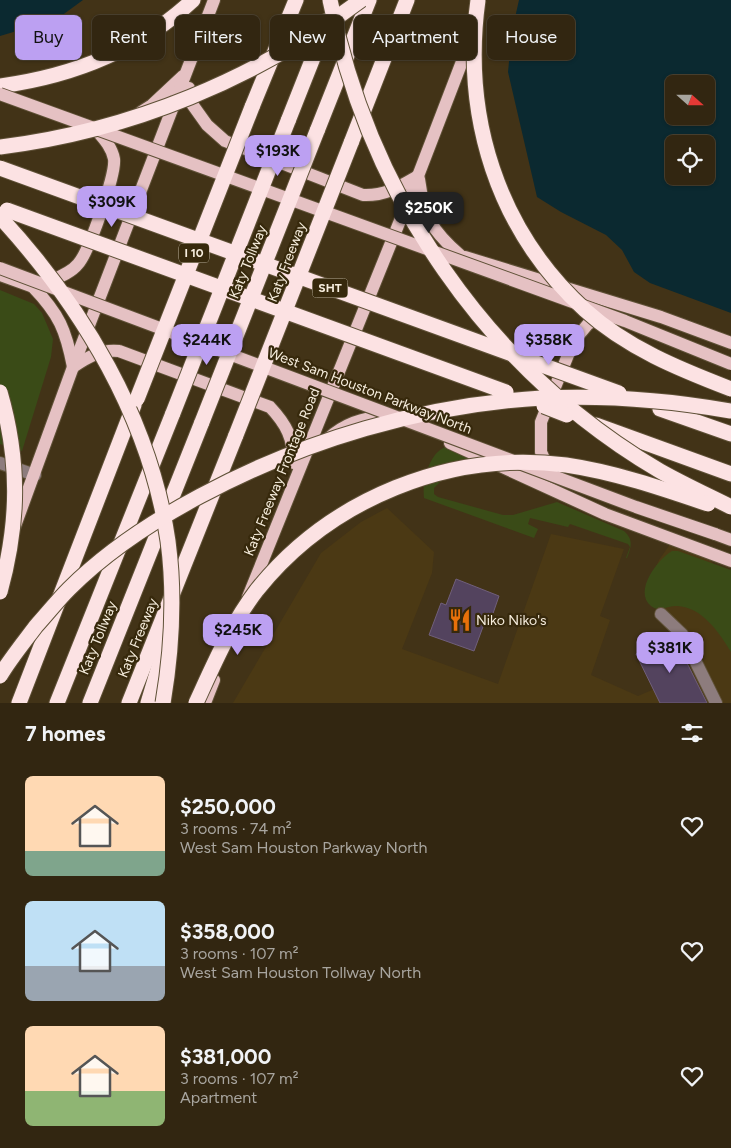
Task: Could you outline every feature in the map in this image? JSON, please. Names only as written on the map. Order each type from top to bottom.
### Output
[{"type":"highway","points":[[0,86],[51,77],[95,62],[140,40],[180,12],[193,0]]},
{"type":"highway","name":"I 10","points":[[19,703],[252,107],[296,0]]},
{"type":"highway","points":[[330,0],[353,86],[382,164],[418,229],[457,289],[508,349],[534,375],[577,412],[614,440],[661,471],[731,507]]},
{"type":"highway","name":"Katy Tollway","points":[[57,703],[336,0]]},
{"type":"highway","points":[[0,147],[35,143],[103,127],[139,117],[176,103],[217,86],[265,62],[330,23],[362,0]]},
{"type":"highway","name":"Katy Tollway","points":[[90,703],[369,0]]},
{"type":"highway","name":"Katy Freeway","points":[[129,703],[204,518],[407,0]]},
{"type":"highway","points":[[478,0],[474,62],[481,132],[497,183],[512,214],[535,252],[548,270],[585,310],[630,342],[678,369],[731,389]]},
{"type":"highway","name":"SHT","points":[[0,168],[731,434]]},
{"type":"highway","points":[[0,208],[731,474]]},
{"type":"highway","points":[[0,218],[37,260],[90,336],[124,398],[148,458],[162,507],[171,575],[171,644],[163,703]]},
{"type":"highway","points":[[0,392],[11,436],[16,492],[12,535],[0,592]]},
{"type":"highway","points":[[0,676],[23,643],[69,589],[96,564],[129,539],[160,518],[225,482],[318,443],[365,428],[438,411],[540,398],[642,399],[731,411]]},
{"type":"highway","points":[[196,703],[238,619],[273,572],[308,540],[333,521],[369,500],[411,481],[437,473],[484,464],[537,463],[564,465],[588,468],[629,478],[731,511]]},
{"type":"highway","points":[[148,703],[204,518]]},
{"type":"highway","points":[[15,703],[28,681]]},
{"type":"main road","points":[[0,566],[35,475],[73,367],[214,0]]},
{"type":"main road","name":"Katy Freeway Frontage Road","points":[[205,703],[418,176],[485,0]]},
{"type":"main road","points":[[98,132],[128,122],[152,105],[186,73]]},
{"type":"main road","points":[[186,73],[192,104],[207,125],[225,141],[363,195],[377,196],[395,189],[418,176],[422,202],[430,222],[440,239],[460,256]]},
{"type":"main road","points":[[0,93],[154,156],[392,240],[460,256],[661,317],[731,343]]},
{"type":"main road","points":[[0,93],[625,321],[731,364]]},
{"type":"main road","points":[[33,287],[63,275],[77,265],[85,254],[112,177],[114,159],[110,147],[98,132]]},
{"type":"main road","name":"West Sam Houston Parkway North","points":[[0,268],[627,503],[731,540]]},
{"type":"main road","points":[[0,275],[329,396],[448,442],[538,482],[565,497],[627,523],[731,561]]},
{"type":"main road","points":[[33,287],[60,321],[68,340],[73,367]]},
{"type":"main road","points":[[565,497],[550,474],[542,452],[541,422],[568,355],[578,336],[588,324],[603,315],[617,312],[632,312],[661,317]]},
{"type":"main road","points":[[73,367],[86,358],[103,351],[119,351],[270,407],[282,419],[289,432],[294,452],[295,469],[292,488]]},
{"type":"main road","points":[[292,488],[309,459],[333,434],[352,423],[367,418],[383,417]]},
{"type":"lane","points":[[0,463],[35,475]]},
{"type":"lane","points":[[661,614],[682,634],[716,703]]},
{"type":"shaded area","points":[[387,508],[434,552],[432,573],[402,649],[498,684],[551,534],[624,549],[600,616],[610,620],[591,675],[638,696],[706,667],[685,627],[658,607],[648,585],[659,560],[673,540],[707,552],[716,570],[731,576],[731,703],[233,703],[321,553],[361,522]]},
{"type":"green space","points":[[0,290],[34,304],[42,313],[53,339],[51,357],[22,451],[0,444]]},
{"type":"green space","points":[[446,447],[487,463],[444,478],[434,488],[434,494],[438,497],[503,515],[513,515],[557,502],[624,531],[629,537],[631,544],[627,558],[630,547],[628,544],[570,524],[568,527],[530,518],[528,524],[538,529],[534,538],[424,498],[424,484],[431,461],[440,450]]},
{"type":"green space","points":[[672,551],[678,551],[731,570],[731,652],[709,622],[694,611],[686,607],[677,606],[657,609],[646,600],[646,584],[654,568]]},
{"type":"water","points":[[0,0],[83,0],[62,15],[15,15],[15,32],[0,36]]},
{"type":"water","points":[[519,0],[731,0],[731,313],[650,283],[634,272],[622,250],[606,235],[561,212],[537,197],[508,72],[509,60],[575,60],[575,15],[516,15]]},
{"type":"building","name":"Niko Niko's","points":[[456,579],[499,596],[489,625],[484,624],[474,651],[429,635],[441,603],[446,605]]},
{"type":"building","points":[[673,637],[707,703],[660,703],[636,654]]},
{"type":"place","name":"Niko Niko's","points":[[460,620]]}]
